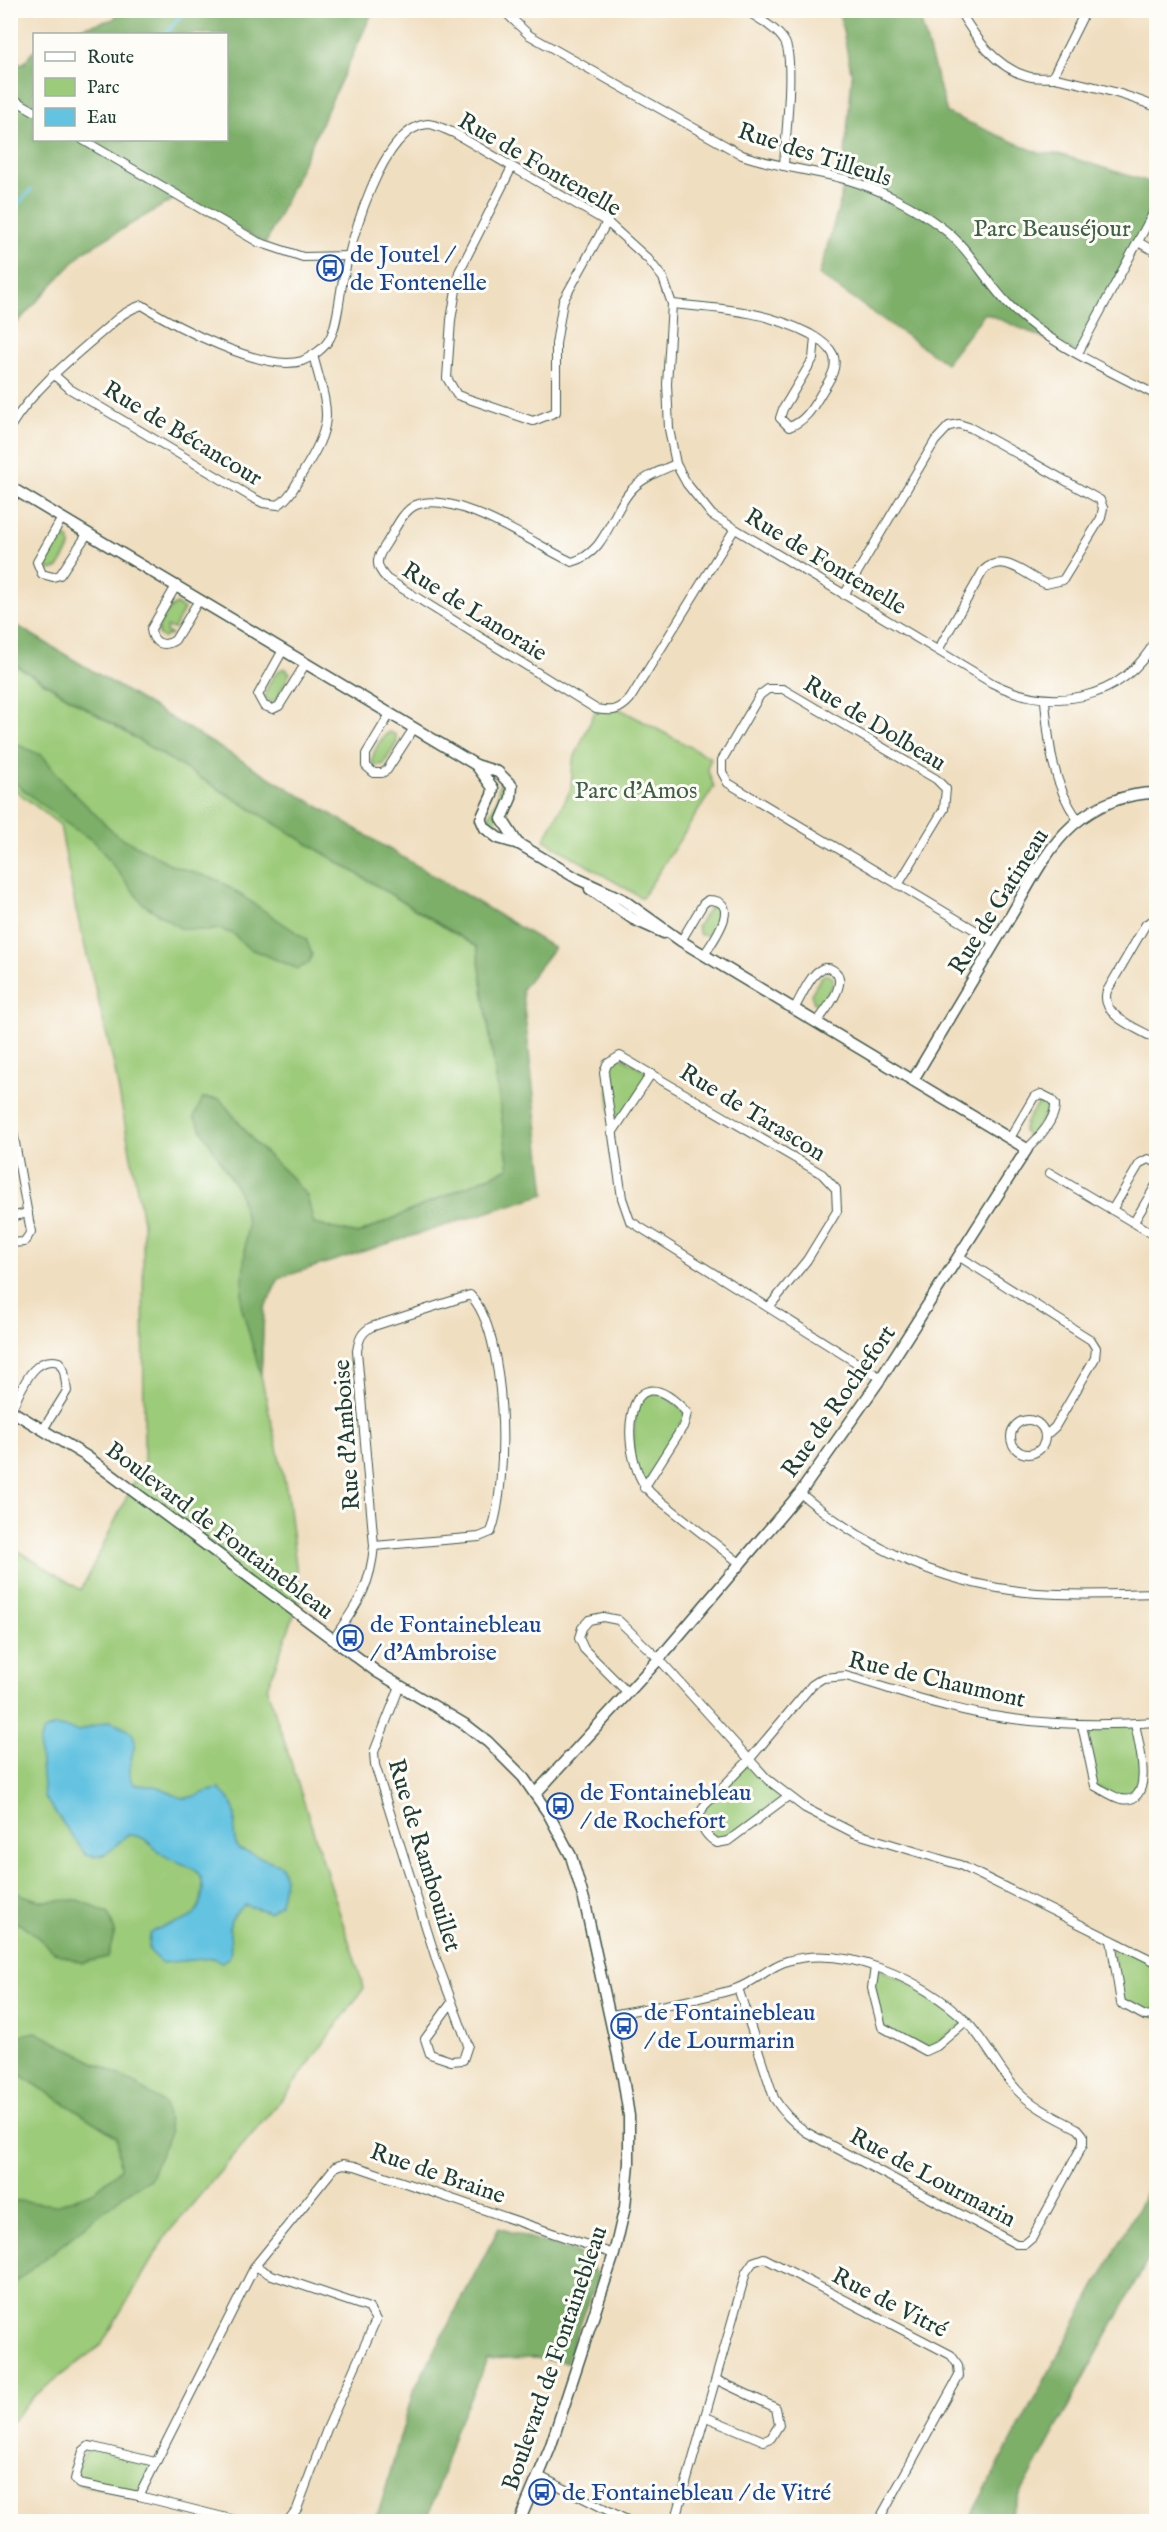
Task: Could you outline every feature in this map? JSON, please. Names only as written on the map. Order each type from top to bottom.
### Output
[{"type":"street","name":"Rue des Tilleuls","points":[[503,10],[529,35],[742,155],[848,180],[887,196],[941,226],[973,258],[1009,305],[1035,327],[1156,395]]},
{"type":"street","points":[[746,10],[785,41],[790,60],[784,166]]},
{"type":"street","points":[[959,10],[974,36],[996,59],[1027,76],[1052,78],[1122,93],[1156,107]]},
{"type":"street","points":[[1052,78],[1086,10]]},
{"type":"street","points":[[10,97],[33,110]]},
{"type":"street","name":"Rue de Fontenelle","points":[[313,355],[330,338],[348,256],[370,190],[391,151],[407,131],[429,124],[454,133],[511,169],[607,222],[648,259],[663,278],[672,304],[667,384],[669,429],[676,464],[687,484],[712,515],[1009,691],[1046,701],[1076,697],[1112,684],[1142,662],[1155,646]]},
{"type":"street","points":[[85,141],[258,242],[303,256],[348,256]]},
{"type":"street","points":[[511,169],[459,272],[451,320],[447,378],[457,395],[533,421],[556,412],[556,344],[563,301],[607,222]]},
{"type":"street","points":[[1078,353],[1156,208]]},
{"type":"street","points":[[1138,242],[1156,252]]},
{"type":"street","points":[[672,304],[756,312],[784,321],[825,342],[834,355],[835,371],[802,422],[789,427],[780,418],[813,358],[815,337]]},
{"type":"street","points":[[10,427],[27,402],[53,374],[118,316],[142,305],[193,333],[266,362],[288,364],[313,355]]},
{"type":"street","name":"Rue de Bécancour","points":[[53,374],[70,389],[243,492],[263,503],[278,505],[288,496],[312,458],[327,426],[323,393],[313,355]]},
{"type":"street","points":[[844,595],[935,441],[948,426],[959,424],[971,428],[1091,492],[1100,500],[1103,508],[1101,518],[1063,580],[1046,584],[1005,563],[990,564],[983,571],[938,650]]},
{"type":"street","name":"Rue de Lanoraie","points":[[676,464],[652,475],[628,494],[603,540],[585,558],[572,562],[520,533],[460,507],[425,503],[407,511],[377,558],[377,569],[387,579],[596,710],[609,712],[620,709],[630,699],[734,530]]},
{"type":"street","points":[[10,487],[476,765],[498,772],[510,783],[512,794],[502,819],[519,844]]},
{"type":"street","points":[[62,518],[38,558],[37,565],[42,574],[53,577],[60,575],[88,533]]},
{"type":"street","points":[[176,586],[151,629],[153,639],[159,643],[165,645],[175,640],[199,600]]},
{"type":"street","points":[[283,650],[258,695],[264,706],[273,709],[279,706],[306,663]]},
{"type":"street","name":"Rue de Dolbeau","points":[[898,885],[944,809],[946,789],[936,780],[783,689],[768,689],[760,695],[722,760],[722,772],[728,783],[898,885],[995,942]]},
{"type":"street","points":[[1046,701],[1051,763],[1062,793],[1078,820]]},
{"type":"street","points":[[390,714],[365,756],[366,766],[371,771],[382,773],[387,770],[414,728]]},
{"type":"street","points":[[476,765],[493,790],[482,816],[483,825],[498,838],[519,844],[578,879],[633,919],[681,941],[1027,1149],[1037,1140],[1055,1111],[1055,1104],[1041,1094],[1034,1097],[1010,1138]]},
{"type":"street","name":"Rue de Gatineau","points":[[913,1080],[1049,853],[1078,820],[1113,801],[1132,795],[1156,793]]},
{"type":"street","points":[[681,941],[703,904],[708,900],[719,901],[725,908],[726,917],[704,955]]},
{"type":"street","points":[[1156,919],[1146,924],[1107,991],[1105,999],[1114,1015],[1156,1039]]},
{"type":"street","points":[[795,1009],[818,971],[824,968],[832,969],[839,976],[840,985],[817,1022]]},
{"type":"street","name":"Rue de Tarascon","points":[[769,1307],[807,1260],[837,1211],[836,1189],[822,1174],[620,1056],[607,1064],[604,1073],[612,1133],[622,1198],[630,1221],[881,1377]]},
{"type":"street","name":"Rue de Tarascon","points":[[612,1133],[651,1074]]},
{"type":"street","points":[[10,1115],[28,1213],[30,1237],[21,1243],[10,1243]]},
{"type":"street","name":"Rue de Rochefort","points":[[535,1794],[659,1659],[800,1493],[881,1377],[960,1257],[1027,1149]]},
{"type":"street","points":[[1112,1210],[1140,1163],[1148,1160],[1156,1162]]},
{"type":"street","points":[[1050,1173],[1156,1236]]},
{"type":"street","points":[[1134,1222],[1156,1185]]},
{"type":"street","points":[[10,1217],[28,1213]]},
{"type":"street","points":[[960,1257],[1091,1340],[1096,1348],[1089,1368],[1038,1450],[1027,1453],[1017,1449],[1012,1439],[1014,1428],[1027,1420],[1037,1422],[1045,1436]]},
{"type":"street","name":"Rue d'Amboise","points":[[333,1640],[365,1592],[372,1572],[374,1546],[357,1351],[359,1339],[363,1332],[371,1327],[470,1295],[480,1305],[487,1323],[501,1393],[504,1437],[496,1519],[492,1532],[479,1537],[374,1546]]},
{"type":"street","name":"Boulevard de Fontainebleau","points":[[44,1428],[67,1391],[64,1371],[59,1362],[44,1362],[35,1367],[11,1410],[44,1428],[86,1456],[333,1640],[399,1686],[446,1712],[481,1736],[508,1761],[535,1794],[571,1856],[610,2015],[627,2097],[630,2135],[625,2208],[614,2254],[539,2476],[519,2522]]},
{"type":"street","points":[[644,1488],[684,1425],[687,1413],[675,1400],[656,1389],[646,1390],[637,1396],[632,1410],[632,1457],[644,1488],[741,1564]]},
{"type":"street","points":[[800,1493],[826,1515],[883,1552],[942,1574],[997,1588],[1036,1593],[1156,1593]]},
{"type":"street","points":[[628,1693],[584,1649],[579,1638],[582,1628],[589,1620],[603,1617],[618,1620],[659,1659],[749,1760],[787,1797],[854,1833],[960,1865],[1156,1962]]},
{"type":"street","name":"Rue de Chaumont","points":[[787,1797],[728,1841],[717,1843],[707,1837],[699,1816],[704,1806],[749,1760],[812,1685],[834,1675],[846,1676],[930,1702],[987,1715],[1082,1725],[1156,1722]]},
{"type":"street","name":"Rue de Rambouillet","points":[[399,1686],[374,1752],[375,1765],[468,2045],[463,2060],[451,2061],[429,2054],[425,2039],[452,2002]]},
{"type":"street","points":[[1082,1725],[1095,1786],[1121,1799],[1131,1798],[1138,1791],[1144,1776],[1135,1724]]},
{"type":"street","points":[[1110,1940],[1121,2003],[1145,2016],[1156,2014]]},
{"type":"street","name":"Rue de Lourmarin","points":[[610,2015],[738,1988],[771,1966],[812,1956],[846,1957],[875,1967],[932,1994],[966,2021],[1017,2090],[1031,2102],[1078,2129],[1083,2135],[1083,2144],[1032,2238],[1025,2244],[1016,2244],[806,2132],[792,2121],[774,2098],[738,1988]]},
{"type":"street","points":[[875,1967],[872,1988],[882,2027],[927,2051],[937,2046],[966,2021]]},
{"type":"street","name":"Rue de Braine","points":[[139,2496],[154,2462],[255,2266],[330,2173],[343,2164],[356,2166],[614,2254]]},
{"type":"street","name":"Rue de Vitré","points":[[675,2522],[746,2272],[753,2262],[764,2258],[951,2355],[958,2365],[959,2376],[878,2522]]},
{"type":"street","points":[[255,2266],[269,2274],[369,2308],[376,2320],[374,2329],[327,2429],[297,2509],[287,2522]]},
{"type":"street","points":[[706,2417],[764,2441],[771,2438],[779,2425],[776,2408],[717,2380]]},
{"type":"street","points":[[154,2462],[89,2446],[83,2451],[75,2472],[75,2479],[79,2484],[139,2496],[243,2522]]},
{"type":"street","points":[[539,2476],[631,2522]]},
{"type":"green space","points":[[119,11],[373,11],[266,243],[177,197],[83,252],[11,329],[10,67],[24,63],[33,51],[33,141],[228,141],[228,33],[61,33],[114,19]]},
{"type":"green space","name":"Parc Beauséjour","points":[[839,11],[918,11],[947,113],[1039,153],[1059,154],[1156,184],[1156,208],[1078,353],[985,313],[946,363],[819,275],[841,199],[852,76]]},
{"type":"green space","points":[[64,536],[70,540],[70,548],[58,568],[50,570],[44,565],[46,556],[53,543]]},
{"type":"green space","points":[[176,604],[184,609],[174,629],[167,627],[166,632],[171,634],[163,638],[158,634],[160,626],[167,613]]},
{"type":"green space","points":[[11,622],[554,948],[522,989],[545,1194],[279,1278],[264,1309],[261,1376],[241,1305],[247,1224],[239,1192],[194,1117],[203,1098],[220,1099],[256,1144],[291,1177],[307,1196],[314,1224],[358,1234],[509,1168],[477,947],[11,662]]},
{"type":"green space","points":[[10,662],[477,947],[509,1168],[357,1234],[314,1224],[279,1278],[264,1309],[261,1376],[287,1492],[300,1599],[267,1688],[364,1988],[288,2092],[167,2234],[102,2344],[33,2397],[11,2422],[11,1546],[81,1590],[144,1462],[143,1222],[114,1065],[76,910],[60,825],[11,787]]},
{"type":"green space","points":[[285,668],[290,673],[276,700],[269,702],[265,697],[269,684],[281,669]]},
{"type":"green space","name":"Parc d'Amos","points":[[596,709],[620,709],[711,758],[707,768],[714,787],[642,898],[544,840],[571,789],[573,761]]},
{"type":"green space","points":[[390,732],[396,735],[397,742],[384,764],[376,766],[372,762],[375,750],[380,741]]},
{"type":"green space","points":[[10,741],[43,756],[66,785],[115,834],[172,865],[220,881],[306,939],[312,954],[309,963],[298,969],[248,948],[233,934],[219,929],[208,931],[180,928],[143,904],[95,842],[67,824],[11,780]]},
{"type":"green space","points":[[503,783],[506,793],[497,810],[496,824],[491,826],[489,816],[497,800],[499,785]]},
{"type":"green space","points":[[714,906],[719,910],[720,916],[708,935],[700,935],[697,927],[709,908]]},
{"type":"green space","points":[[826,974],[833,978],[833,985],[823,1002],[814,1003],[811,994],[821,977]]},
{"type":"green space","points":[[620,1056],[651,1074],[612,1133],[607,1064]]},
{"type":"green space","points":[[1043,1102],[1047,1109],[1032,1135],[1026,1136],[1028,1134],[1023,1132],[1028,1119],[1036,1107]]},
{"type":"green space","points":[[656,1389],[687,1413],[644,1488],[632,1457],[637,1396]]},
{"type":"green space","points":[[1135,1724],[1144,1776],[1139,1791],[1121,1799],[1095,1786],[1082,1725]]},
{"type":"green space","points":[[749,1760],[787,1797],[744,1831],[717,1843],[701,1827],[704,1806]]},
{"type":"green space","points":[[11,1891],[40,1901],[78,1900],[108,1913],[115,1931],[108,1957],[82,1963],[54,1952],[26,1927],[11,1921]]},
{"type":"green space","points":[[1111,1940],[1156,1962],[1156,2014],[1153,2016],[1121,2003]]},
{"type":"green space","points":[[875,1967],[925,1990],[966,2021],[926,2051],[882,2027],[872,1988]]},
{"type":"green space","points":[[36,2032],[136,2084],[165,2105],[170,2133],[150,2179],[126,2193],[11,2286],[11,2200],[55,2205],[93,2192],[120,2169],[117,2137],[11,2069],[11,2037]]},
{"type":"green space","points":[[1156,2175],[1156,2245],[1006,2521],[968,2521]]},
{"type":"green space","points":[[499,2228],[586,2256],[598,2277],[566,2362],[534,2358],[487,2360],[455,2431],[427,2521],[372,2521],[380,2508],[413,2392]]},
{"type":"green space","points":[[89,2446],[155,2462],[139,2496],[79,2484],[75,2472]]},
{"type":"water","points":[[109,1721],[123,1727],[131,1733],[134,1739],[130,1772],[132,1783],[159,1787],[182,1798],[219,1789],[233,1806],[234,1833],[238,1849],[281,1865],[285,1878],[280,1904],[269,1912],[245,1905],[237,1911],[230,1922],[230,1956],[222,1962],[213,1958],[162,1963],[149,1950],[150,1934],[155,1930],[182,1922],[197,1910],[203,1885],[197,1872],[169,1858],[144,1839],[134,1836],[127,1835],[105,1854],[86,1855],[44,1797],[39,1742],[44,1731],[55,1726],[79,1731]]},
{"type":"waterway","points":[[167,33],[185,10]]},
{"type":"waterway","points":[[10,213],[31,190]]},
{"type":"place","name":"de Joutel / de Fontenelle","points":[[330,268]]},
{"type":"place","name":"de Fontainebleau / d'Ambroise","points":[[350,1638]]},
{"type":"place","name":"de Fontainebleau / de Rochefort","points":[[560,1806]]},
{"type":"place","name":"de Fontainebleau / de Lourmarin","points":[[624,2026]]},
{"type":"place","name":"de Fontainebleau / de Vitré","points":[[542,2492]]}]
